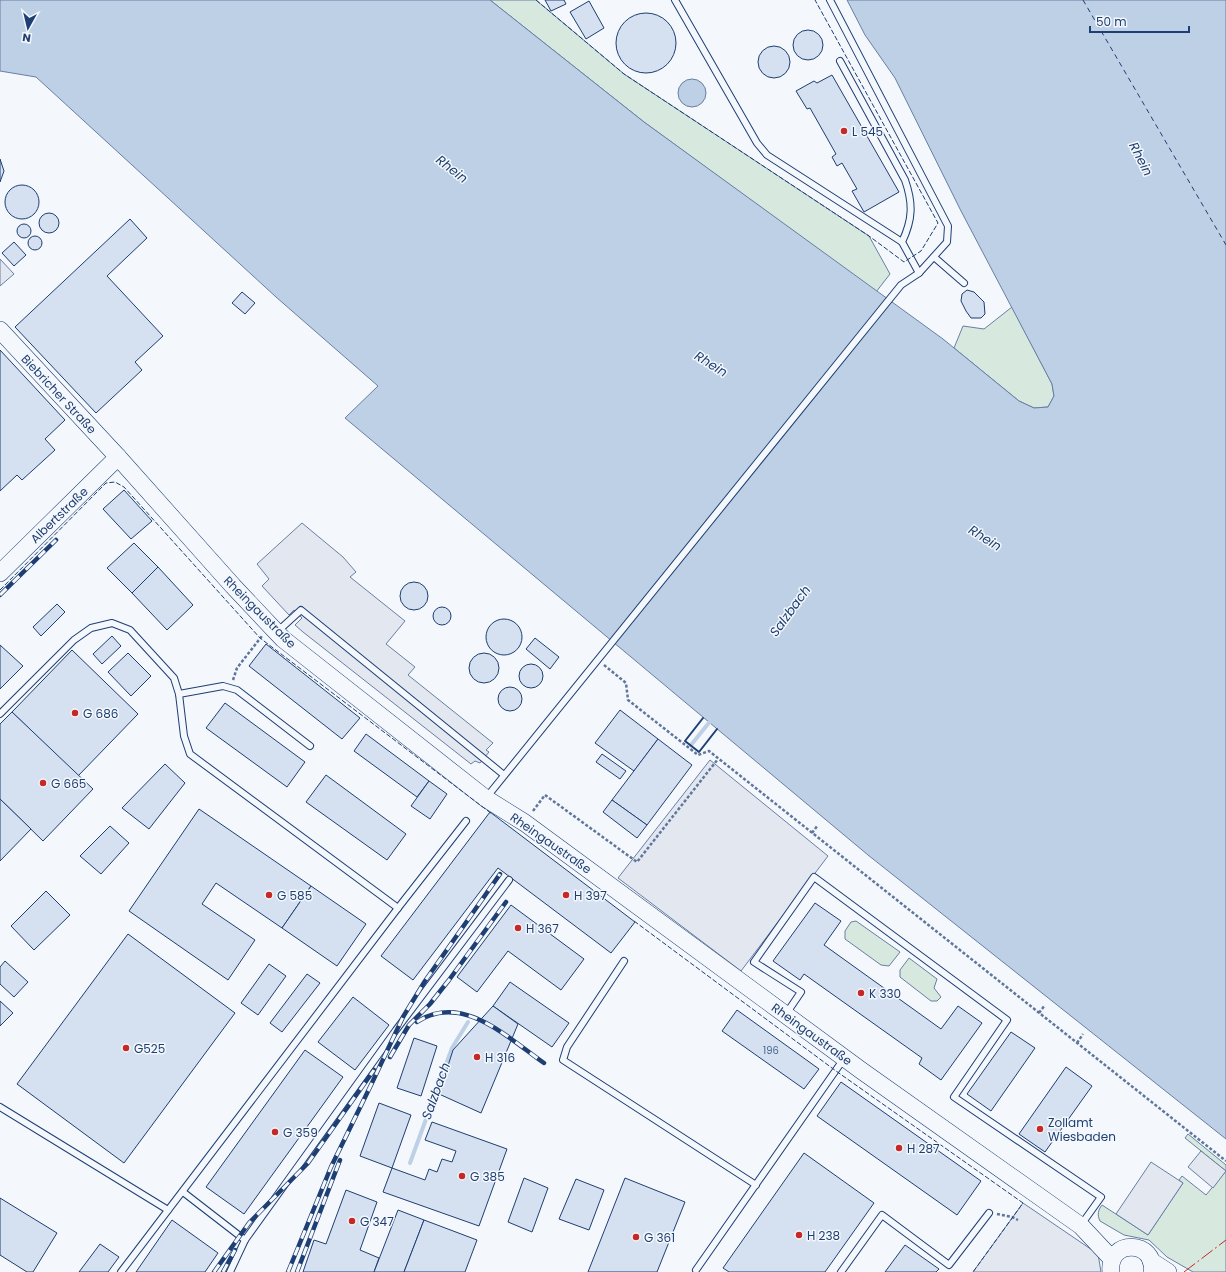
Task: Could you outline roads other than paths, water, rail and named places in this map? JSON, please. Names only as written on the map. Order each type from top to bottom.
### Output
[{"type":"street","name":"Biebricher Straße","points":[[0,330],[118,457]]},
{"type":"street","name":"Albertstraße","points":[[0,573],[118,457]]},
{"type":"street","name":"Rheingaustraße","points":[[118,457],[277,633],[485,798],[525,823],[844,1058],[1081,1226],[1116,1260],[1139,1248],[1145,1252],[1152,1267],[1168,1272]]},
{"type":"lane","points":[[675,0],[757,144],[767,155],[902,242],[919,273]]},
{"type":"lane","points":[[485,798],[900,285],[919,273],[947,242],[948,226],[830,0]]},
{"type":"lane","points":[[840,61],[905,180],[911,198],[911,215],[908,230],[902,242]]},
{"type":"lane","points":[[934,257],[964,283]]},
{"type":"lane","points":[[277,633],[301,610],[504,775]]},
{"type":"lane","points":[[0,714],[74,640],[91,628],[112,623],[130,630],[154,654],[174,678],[179,694],[184,736],[190,754],[398,908]]},
{"type":"lane","points":[[179,694],[223,686],[237,690],[310,746]]},
{"type":"lane","points":[[121,1272],[466,821]]},
{"type":"lane","points":[[785,1015],[801,992],[754,962],[814,877],[1007,1020],[954,1096],[1101,1197],[1081,1226]]},
{"type":"lane","points":[[230,1272],[245,1240],[396,1030],[509,880]]},
{"type":"lane","points":[[624,961],[567,1047],[563,1060],[756,1185]]},
{"type":"lane","points":[[697,1271],[844,1058]]},
{"type":"lane","points":[[0,1107],[168,1210]]},
{"type":"lane","points":[[183,1192],[245,1240]]},
{"type":"lane","points":[[841,1272],[882,1215],[949,1265],[988,1213]]},
{"type":"water","name":"Rhein","points":[[0,0],[490,0],[644,122],[943,339],[1019,401],[1034,408],[1048,407],[1054,396],[1052,384],[961,211],[895,78],[865,35],[847,0],[1226,0],[1226,1139],[868,855],[345,418],[378,386],[276,297],[36,77],[0,71]]},
{"type":"water","points":[[692,79],[702,83],[706,93],[702,103],[692,107],[682,103],[678,93],[682,83]]},
{"type":"waterway","name":"Salzbach","points":[[691,745],[712,719]]},
{"type":"waterway","name":"Salzbach","points":[[410,1163],[452,1048],[468,1022]]},
{"type":"railway","points":[[0,595],[56,540]]},
{"type":"railway","points":[[288,1272],[331,1167],[403,1017],[425,981],[500,874]]},
{"type":"railway","points":[[390,1057],[409,1025],[430,1004],[449,980],[506,902]]},
{"type":"railway","points":[[417,1022],[434,1014],[451,1012],[467,1015],[500,1031],[544,1063]]},
{"type":"railway","points":[[214,1272],[249,1223],[308,1163],[374,1070]]},
{"type":"railway","points":[[297,1272],[340,1160]]},
{"type":"railway","points":[[223,1272],[235,1250]]},
{"type":"place","name":"L 545","points":[[844,131]]},
{"type":"place","name":"G 686","points":[[75,713]]},
{"type":"place","name":"G 665","points":[[43,783]]},
{"type":"place","name":"G 585","points":[[269,895]]},
{"type":"place","name":"H 397","points":[[566,895]]},
{"type":"place","name":"H 367","points":[[518,928]]},
{"type":"place","name":"K 330","points":[[861,993]]},
{"type":"place","name":"G525","points":[[126,1048]]},
{"type":"place","name":"H 316","points":[[477,1057]]},
{"type":"place","name":"Zollamt Wiesbaden","points":[[1040,1129]]},
{"type":"place","name":"G 359","points":[[275,1132]]},
{"type":"place","name":"H 287","points":[[899,1148]]},
{"type":"place","name":"G 385","points":[[462,1176]]},
{"type":"place","name":"G 347","points":[[352,1221]]},
{"type":"place","name":"H 238","points":[[799,1235]]},
{"type":"place","name":"G 361","points":[[636,1237]]}]
